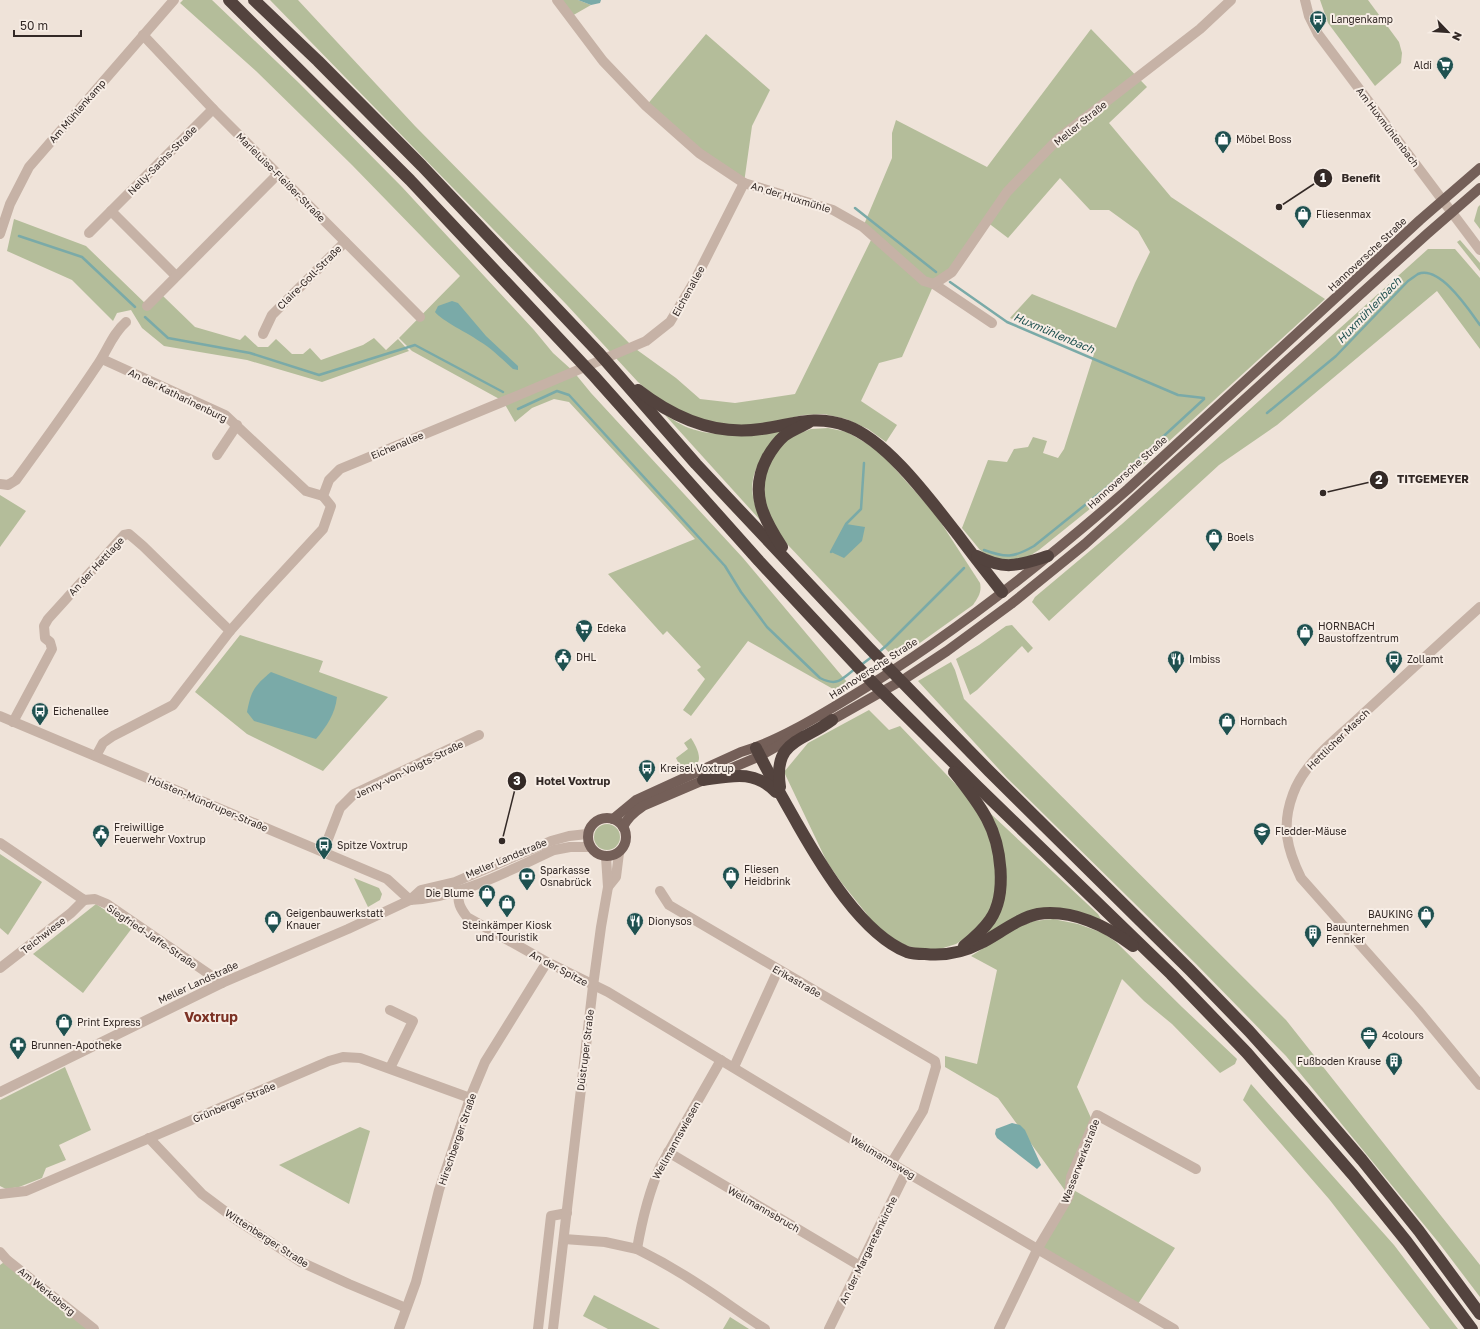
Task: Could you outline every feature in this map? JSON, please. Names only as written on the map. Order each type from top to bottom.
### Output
[{"type":"highway","points":[[229,0],[410,180],[594,376],[759,560],[902,713],[1171,974],[1249,1056],[1348,1169],[1407,1242],[1472,1329]]},
{"type":"highway","points":[[254,0],[318,61],[422,166],[598,352],[696,464],[869,648],[1190,970],[1261,1045],[1362,1160],[1418,1231],[1480,1314]]},
{"type":"highway","points":[[618,374],[660,405],[681,417],[707,427],[732,431],[753,430],[798,421],[814,420],[829,421],[848,426],[867,437],[883,449],[914,480],[1002,592]]},
{"type":"highway","points":[[796,570],[770,528],[762,510],[758,496],[759,478],[763,465],[771,450],[784,436],[814,420]]},
{"type":"highway","points":[[973,554],[990,563],[1006,566],[1023,564],[1048,556]]},
{"type":"highway","points":[[783,800],[779,787],[778,774],[781,756],[787,748],[794,743],[832,720]]},
{"type":"highway","points":[[926,735],[977,802],[988,820],[998,847],[1001,876],[998,898],[991,919],[976,936],[959,951]]},
{"type":"highway","points":[[758,752],[783,800],[823,868],[855,910],[884,940],[909,952],[939,955],[959,951],[980,944],[1012,925],[1037,914],[1056,913],[1079,917],[1106,928],[1125,939],[1171,974]]},
{"type":"highway","points":[[703,780],[729,776],[752,776],[769,784],[783,800]]},
{"type":"main road","name":"Hannoversche Straße","points":[[758,752],[898,668],[1002,592],[1048,556],[1128,489],[1480,168]]},
{"type":"main road","points":[[623,827],[634,812],[643,806],[703,780],[818,724],[832,720],[906,678],[947,651],[1011,604],[1085,544],[1135,500],[1421,239],[1480,188]]},
{"type":"main road","points":[[1002,592],[1011,604]]},
{"type":"main road","points":[[614,819],[629,805],[652,792],[741,752],[758,752]]},
{"type":"main road","points":[[608,818],[614,819],[623,827],[626,832],[626,843],[619,853],[613,856],[600,856],[594,852],[587,841],[589,829],[597,820],[608,818]]},
{"type":"street","name":"Am Mühlenkamp","points":[[0,234],[10,204],[29,167],[174,0]]},
{"type":"street","name":"An der Huxmühle","points":[[557,0],[603,61],[646,106],[699,153],[744,183],[833,210],[863,227],[924,281],[934,284],[992,323]]},
{"type":"street","name":"Meller Straße","points":[[934,284],[952,272],[1007,192],[1059,138],[1200,29],[1231,0]]},
{"type":"street","name":"Am Huxmühlenbach","points":[[1305,0],[1309,16],[1318,34],[1480,250]]},
{"type":"street","name":"Marieluise-Fleißer-Straße","points":[[144,35],[213,109],[420,317]]},
{"type":"street","name":"Nelly-Sachs-Straße","points":[[89,233],[213,109]]},
{"type":"street","points":[[147,306],[278,174]]},
{"type":"street","name":"Eichenallee","points":[[323,496],[329,480],[340,469],[646,341],[670,322],[694,282],[744,183]]},
{"type":"street","points":[[111,211],[176,276]]},
{"type":"street","name":"Claire-Goll-Straße","points":[[263,334],[272,315],[345,242]]},
{"type":"street","points":[[0,484],[8,485],[16,480],[65,414],[102,359],[118,329],[126,322]]},
{"type":"street","name":"An der Katharinenburg","points":[[102,359],[225,415],[306,491],[323,496]]},
{"type":"street","points":[[217,455],[237,425]]},
{"type":"street","points":[[96,756],[103,743],[113,736],[173,705],[230,631],[323,529],[331,506],[323,496]]},
{"type":"street","name":"An der Hettlage","points":[[12,722],[52,649],[50,642],[45,638],[44,626],[48,619],[124,535],[129,534],[143,546],[230,631]]},
{"type":"street","name":"Hettlicher Masch","points":[[1480,607],[1414,666],[1305,770],[1292,794],[1286,823],[1287,840],[1291,858],[1301,878],[1414,1004],[1480,1085]]},
{"type":"street","name":"Holsten-Mündruper-Straße","points":[[0,716],[387,879],[410,900]]},
{"type":"street","name":"Jenny-von-Voigts-Straße","points":[[323,852],[340,808],[354,794],[478,735]]},
{"type":"street","name":"Meller Landstraße","points":[[0,1092],[222,983],[348,929],[410,900],[421,890],[455,882],[551,841],[569,836],[587,834]]},
{"type":"street","name":"Siegfried-Jaffe-Straße","points":[[0,843],[84,900],[94,899],[107,904],[222,983]]},
{"type":"street","name":"Meller Landstraße","points":[[410,900],[424,899],[459,891],[554,850],[570,847],[590,847]]},
{"type":"street","name":"Düstruper Straße","points":[[608,887],[616,877],[619,853]]},
{"type":"street","name":"Düstruper Straße","points":[[553,1329],[593,986],[608,887],[606,857]]},
{"type":"street","name":"An der Spitze","points":[[459,891],[458,899],[460,909],[467,917],[593,986]]},
{"type":"street","name":"Erikastraße","points":[[660,891],[669,905],[935,1061],[936,1067],[923,1111],[892,1162]]},
{"type":"street","name":"Teichwiese","points":[[0,968],[71,913],[84,900]]},
{"type":"street","name":"Hirschberger Straße","points":[[398,1329],[416,1282],[439,1190],[470,1098],[485,1062],[547,962]]},
{"type":"street","points":[[734,1067],[778,970]]},
{"type":"street","name":"Wellmannsweg","points":[[593,986],[608,992],[892,1162],[906,1172],[1174,1329]]},
{"type":"street","points":[[390,1010],[413,1021],[390,1068]]},
{"type":"street","name":"Grünberger Straße","points":[[0,1194],[26,1191],[329,1061],[344,1057],[360,1058],[470,1098]]},
{"type":"street","name":"Wellmannswiesen","points":[[637,1249],[643,1213],[653,1183],[668,1152],[721,1060]]},
{"type":"street","name":"Wasserwerkstraße","points":[[999,1329],[1038,1248],[1069,1196],[1071,1178],[1097,1115],[1196,1169]]},
{"type":"street","name":"Wittenberger Straße","points":[[149,1138],[202,1194],[234,1218],[301,1262],[406,1308]]},
{"type":"street","name":"Wellmannsbruch","points":[[668,1152],[860,1266]]},
{"type":"street","name":"An der Margaretenkirche","points":[[828,1329],[906,1172]]},
{"type":"street","points":[[538,1329],[551,1216],[566,1213]]},
{"type":"street","points":[[564,1239],[605,1242],[637,1249],[663,1262],[702,1286],[735,1310],[765,1329]]},
{"type":"street","name":"Am Werksberg","points":[[0,1252],[7,1260],[94,1329]]},
{"type":"green space","points":[[183,0],[212,0],[299,83],[402,187],[534,330],[553,353],[573,371],[591,393],[743,558],[852,688],[842,694],[748,641],[691,716],[683,710],[705,679],[697,670],[701,667],[667,631],[663,635],[608,574],[695,539],[569,402],[554,399],[532,408],[515,422],[503,401],[412,351],[399,338],[460,276],[352,165],[256,71],[180,3]]},
{"type":"green space","points":[[270,0],[298,0],[415,126],[633,347],[676,378],[700,399],[735,403],[795,394],[873,236],[863,227],[892,158],[892,133],[896,120],[987,167],[1091,29],[1147,87],[1109,123],[1171,197],[1325,299],[1132,475],[1039,550],[1026,558],[1015,561],[990,558],[980,550],[962,528],[988,460],[1007,462],[1014,449],[1028,447],[1033,437],[1047,441],[1043,453],[1058,458],[1064,449],[1094,354],[1010,318],[1032,294],[1116,328],[1150,252],[1138,231],[1109,210],[1090,210],[1060,178],[1008,238],[987,222],[952,272],[934,284],[902,357],[879,363],[861,401],[897,425],[886,442],[868,429],[846,419],[824,414],[803,415],[749,428],[708,425],[662,402],[638,382],[566,304]]},
{"type":"green space","points":[[557,0],[578,0],[591,5],[570,17]]},
{"type":"green space","points":[[1320,0],[1368,0],[1399,42],[1402,53],[1401,63],[1375,86],[1328,23]]},
{"type":"green space","points":[[706,34],[770,90],[752,126],[744,183],[646,106]]},
{"type":"green space","points":[[1480,205],[1480,229],[1474,221]]},
{"type":"green space","points":[[14,219],[86,246],[149,307],[162,295],[195,327],[240,340],[245,335],[258,347],[268,347],[276,339],[292,354],[303,354],[310,348],[321,360],[363,345],[374,338],[386,350],[398,339],[409,351],[322,382],[247,360],[164,346],[142,328],[131,310],[117,313],[113,321],[72,280],[7,251]]},
{"type":"green space","points":[[1460,240],[1480,263],[1480,271],[1457,242]]},
{"type":"green space","points":[[1428,249],[1455,249],[1480,278],[1480,349],[1437,291],[1277,425],[1219,465],[1049,621],[1032,602],[1035,597],[1122,524]]},
{"type":"green space","points":[[665,415],[680,424],[701,432],[739,434],[790,428],[762,458],[754,476],[752,486],[753,497],[761,521]]},
{"type":"green space","points":[[828,428],[847,432],[882,454],[936,515],[980,583],[980,592],[973,605],[896,660],[773,529],[765,512],[764,470],[780,444],[795,435],[811,429]]},
{"type":"green space","points":[[0,495],[26,511],[0,547]]},
{"type":"green space","points":[[1012,625],[1033,648],[1028,653],[1022,646],[970,695],[956,659],[1006,626]]},
{"type":"green space","points":[[240,635],[323,661],[319,672],[388,697],[323,771],[247,734],[195,692]]},
{"type":"green space","points":[[951,662],[964,699],[1286,1020],[1480,1265],[1480,1297],[1439,1243],[1286,1056],[1196,964],[1007,778],[918,681]]},
{"type":"green space","points":[[869,710],[889,730],[900,726],[965,794],[981,818],[994,849],[996,896],[988,917],[974,932],[956,944],[940,949],[922,950],[905,945],[893,939],[874,923],[827,862],[784,772],[808,743]]},
{"type":"green space","points":[[691,738],[698,752],[699,760],[697,764],[692,767],[676,772],[675,771],[681,768],[676,758],[688,749],[684,743]]},
{"type":"green space","points":[[977,801],[1098,914],[1106,928],[1056,913],[976,936],[991,919],[1001,876]]},
{"type":"green space","points":[[607,824],[616,828],[620,837],[616,846],[607,850],[598,846],[594,837],[598,828]]},
{"type":"green space","points":[[0,854],[42,882],[8,935],[0,928]]},
{"type":"green space","points":[[354,878],[379,888],[382,894],[380,900],[368,907]]},
{"type":"green space","points":[[96,904],[132,928],[83,993],[33,954]]},
{"type":"green space","points":[[1053,919],[1078,924],[1103,933],[1116,942],[1237,1059],[1235,1064],[1220,1073],[1172,1024],[1144,1001],[1122,979],[1077,1087],[1091,1118],[1070,1188],[1175,1248],[1136,1307],[1038,1248],[1069,1196],[998,1098],[945,1067],[945,1056],[977,1064],[997,970],[971,956],[1017,927],[1034,921]]},
{"type":"green space","points":[[65,1067],[91,1130],[59,1145],[66,1160],[46,1168],[42,1178],[19,1187],[6,1189],[0,1186],[0,1100]]},
{"type":"green space","points":[[1251,1084],[1394,1245],[1458,1329],[1430,1329],[1329,1199],[1243,1100]]},
{"type":"green space","points":[[360,1127],[370,1131],[349,1204],[279,1165]]},
{"type":"green space","points":[[7,1260],[94,1329],[0,1329],[0,1265]]},
{"type":"green space","points":[[594,1295],[660,1329],[608,1329],[583,1316]]},
{"type":"green space","points":[[730,1317],[749,1329],[723,1329]]},
{"type":"water","points":[[578,0],[601,0],[600,3],[591,5]]},
{"type":"water","points":[[452,301],[458,303],[486,336],[518,366],[518,370],[513,369],[488,347],[438,316],[435,312],[438,306]]},
{"type":"water","points":[[846,524],[865,527],[862,541],[844,558],[831,552]]},
{"type":"water","points":[[271,672],[337,697],[330,720],[316,739],[254,721],[247,712],[254,689]]},
{"type":"water","points":[[1012,1123],[1020,1125],[1025,1130],[1041,1165],[1037,1169],[997,1138],[995,1134],[996,1129]]},
{"type":"waterway","name":"Huxmühlenbach","points":[[855,208],[936,272]]},
{"type":"waterway","points":[[19,236],[82,257],[135,307]]},
{"type":"waterway","name":"Huxmühlenbach","points":[[1267,413],[1336,356],[1408,281],[1418,274],[1427,273],[1444,282],[1453,290],[1480,325]]},
{"type":"waterway","name":"Huxmühlenbach","points":[[950,282],[1007,322],[1178,395],[1204,398]]},
{"type":"waterway","points":[[145,317],[168,338],[250,353],[319,375],[415,345],[503,392]]},
{"type":"waterway","points":[[518,409],[557,391],[569,395],[725,566],[741,592],[767,627],[820,678],[831,682],[839,681],[855,669]]},
{"type":"waterway","points":[[984,550],[1009,556],[1015,555],[1034,546],[1116,480],[1204,399]]},
{"type":"waterway","points":[[831,552],[846,524],[861,509],[864,463]]},
{"type":"waterway","points":[[879,652],[964,568]]},
{"type":"waterway","points":[[861,665],[873,656]]},
{"type":"place","name":"Langenkamp","points":[[1318,34]]},
{"type":"place","name":"Aldi","points":[[1445,80]]},
{"type":"place","name":"Möbel Boss","points":[[1223,154]]},
{"type":"place","name":"Benefit","points":[[1279,207]]},
{"type":"place","name":"Fliesenmax","points":[[1303,229]]},
{"type":"place","name":"TITGEMEYER","points":[[1323,493]]},
{"type":"place","name":"Boels","points":[[1214,552]]},
{"type":"place","name":"Edeka","points":[[584,643]]},
{"type":"place","name":"HORNBACH Baustoffzentrum","points":[[1305,647]]},
{"type":"place","name":"DHL","points":[[563,672]]},
{"type":"place","name":"Imbiss","points":[[1176,674]]},
{"type":"place","name":"Zollamt","points":[[1394,674]]},
{"type":"place","name":"Eichenallee","points":[[40,726]]},
{"type":"place","name":"Hornbach","points":[[1227,736]]},
{"type":"place","name":"Kreisel Voxtrup","points":[[647,783]]},
{"type":"place","name":"Hotel Voxtrup","points":[[502,841]]},
{"type":"place","name":"Fledder-Mäuse","points":[[1262,846]]},
{"type":"place","name":"Freiwillige Feuerwehr Voxtrup","points":[[101,848]]},
{"type":"place","name":"Spitze Voxtrup","points":[[324,860]]},
{"type":"place","name":"Fliesen Heidbrink","points":[[731,890]]},
{"type":"place","name":"Sparkasse Osnabrück","points":[[527,891]]},
{"type":"place","name":"Die Blume","points":[[487,908]]},
{"type":"place","name":"Steinkämper Kiosk und Touristik","points":[[507,918]]},
{"type":"place","name":"BAUKING","points":[[1426,929]]},
{"type":"place","name":"Geigenbauwerkstatt Knauer","points":[[273,934]]},
{"type":"place","name":"Dionysos","points":[[635,936]]},
{"type":"place","name":"Bauunternehmen Fennker","points":[[1313,948]]},
{"type":"place","name":"Print Express","points":[[64,1037]]},
{"type":"place","name":"4colours","points":[[1369,1050]]},
{"type":"place","name":"Brunnen-Apotheke","points":[[18,1060]]},
{"type":"place","name":"Fußboden Krause","points":[[1394,1076]]},
{"type":"district","name":"Voxtrup","points":[[211,1017]]}]
